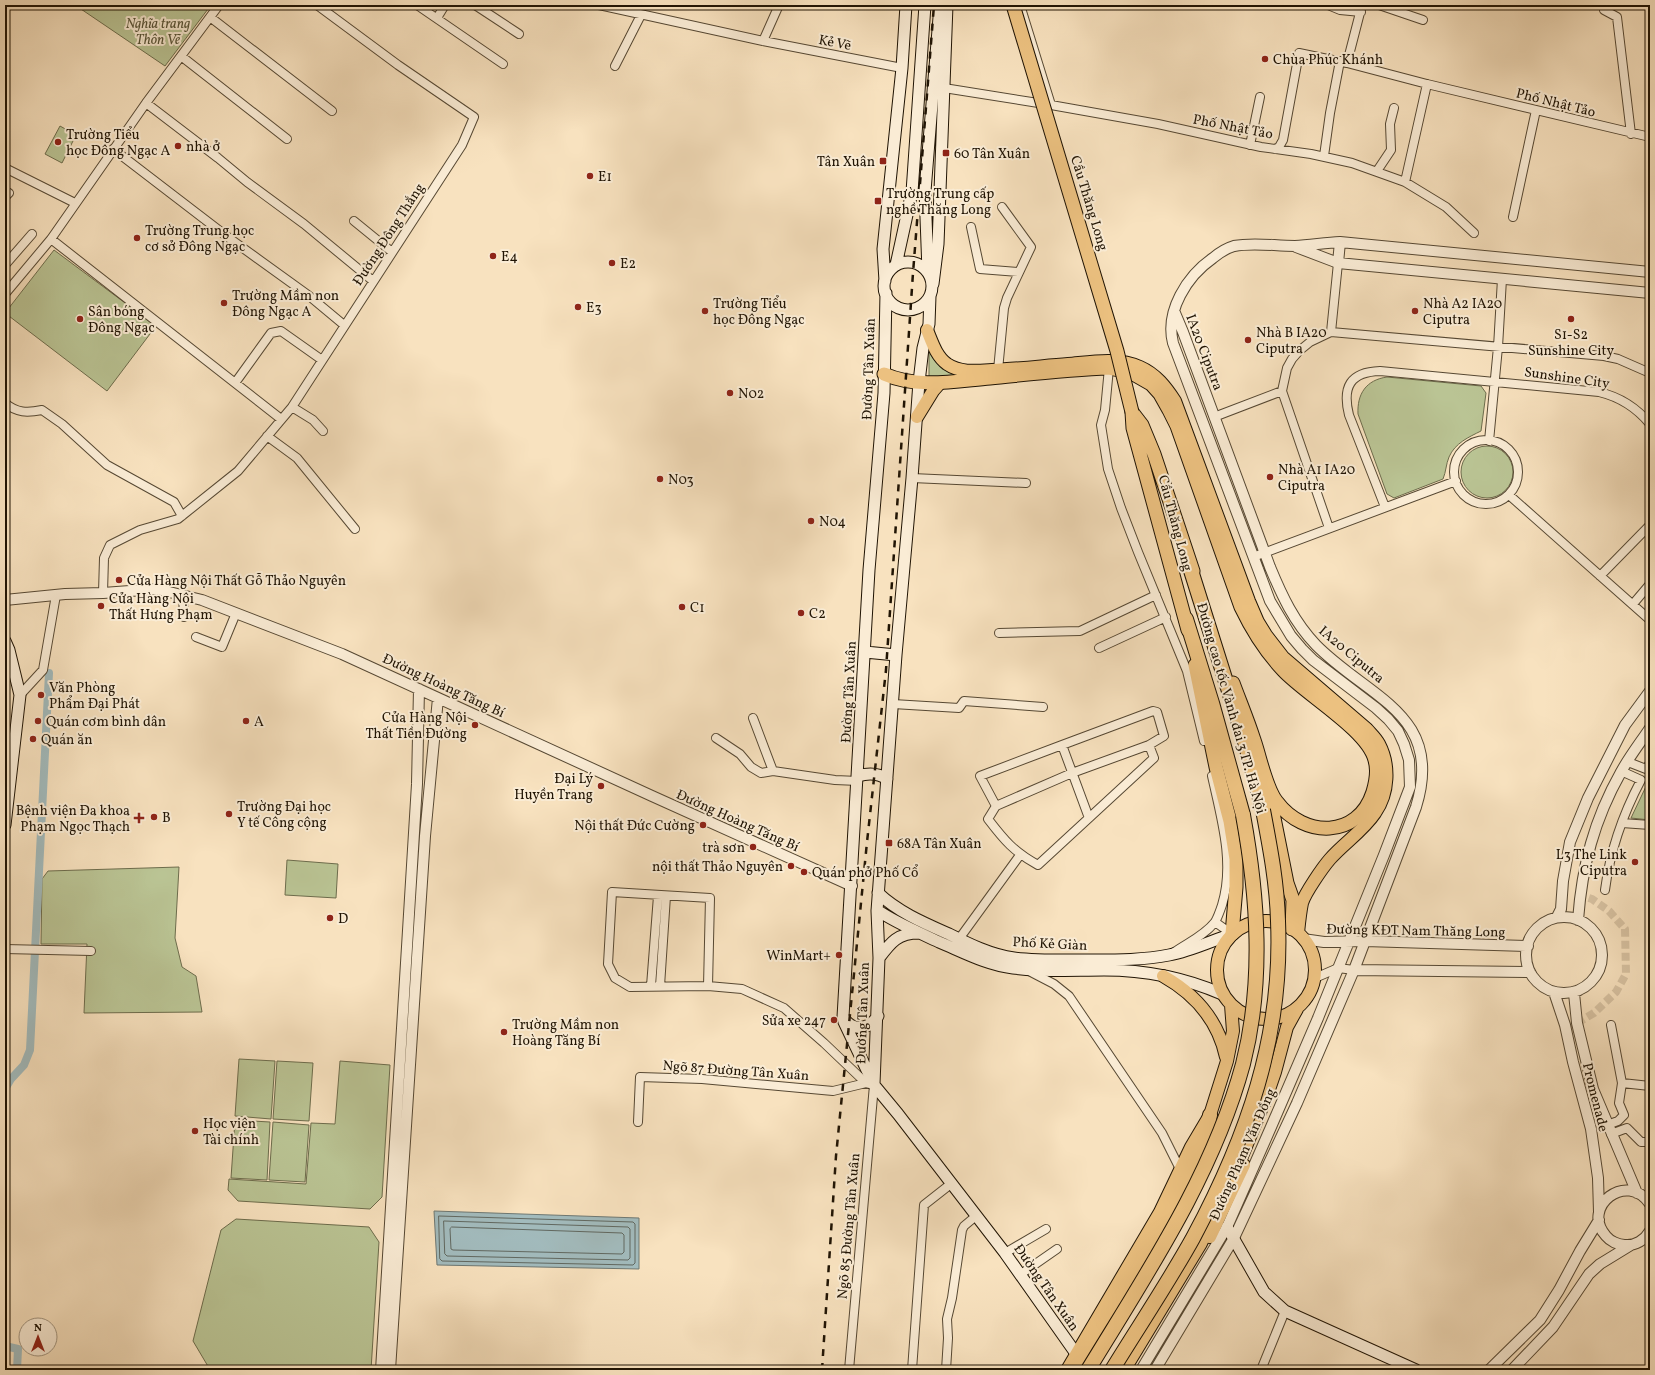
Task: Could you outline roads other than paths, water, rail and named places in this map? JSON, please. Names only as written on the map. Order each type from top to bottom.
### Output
[{"type":"highway","name":"Cầu Thăng Long","points":[[1014,5],[1115,343],[1132,412],[1133,428],[1186,619],[1215,760],[1230,821],[1236,859],[1236,887],[1232,934]]},
{"type":"highway","points":[[884,374],[902,380],[940,383],[1109,368],[1130,372],[1151,384],[1160,394],[1177,426],[1241,607],[1252,630],[1268,654],[1283,670],[1363,738],[1371,748],[1375,760],[1376,775],[1371,799],[1362,814],[1348,824],[1324,829],[1312,827],[1287,812],[1277,802],[1271,792],[1265,773]]},
{"type":"highway","name":"Cầu Thăng Long","points":[[1132,412],[1142,425],[1154,454],[1188,560],[1210,611],[1232,680],[1265,773]]},
{"type":"highway","name":"Đường cao tốc Vành đai 3 TP. Hà Nội","points":[[1112,1370],[1192,1239],[1243,1132],[1258,1088],[1270,1039],[1275,1003],[1279,939],[1276,887],[1263,810],[1245,742],[1188,560]]},
{"type":"highway","name":"Đường cao tốc Vành đai 3 TP. Hà Nội","points":[[1088,1370],[1159,1252],[1196,1185],[1219,1134],[1243,1063],[1254,999],[1257,935],[1253,876],[1243,815],[1212,703],[1186,619]]},
{"type":"highway","points":[[1265,773],[1285,876],[1293,900],[1298,934]]},
{"type":"highway","points":[[1123,1370],[1200,1243],[1221,1200],[1266,1095]]},
{"type":"highway","points":[[1078,1370],[1172,1212],[1205,1142],[1210,1115]]},
{"type":"main road","points":[[906,5],[902,68],[883,249],[886,293],[892,304],[910,310],[922,306],[930,296],[938,244],[947,5]]},
{"type":"main road","points":[[896,265],[912,192],[925,5]]},
{"type":"main road","points":[[932,284],[928,271],[925,191],[940,5]]},
{"type":"main road","points":[[885,281],[888,272],[896,265],[901,263],[913,262],[928,271]]},
{"type":"main road","name":"Đường Tân Xuân","points":[[886,293],[884,374],[865,652],[843,1017],[846,1028],[870,1084],[952,1183],[1021,1274],[1077,1354]]},
{"type":"main road","name":"Đường Tân Xuân","points":[[870,1084],[878,1016],[879,958],[877,910],[886,779],[919,382],[923,348],[927,330],[930,296]]},
{"type":"main road","points":[[927,330],[938,354],[947,364],[959,369],[998,370],[1113,361],[1129,363],[1151,374],[1161,382],[1175,401],[1181,413],[1258,622],[1283,657],[1367,729],[1378,742],[1384,756],[1387,771],[1386,786],[1382,801],[1375,813],[1362,828],[1329,860],[1308,891],[1302,902],[1298,934]]},
{"type":"main road","points":[[917,417],[933,391],[940,383]]},
{"type":"main road","points":[[5,641],[9,650],[20,695],[5,825]]},
{"type":"main road","points":[[865,652],[896,654]]},
{"type":"main road","points":[[858,778],[871,774],[878,775],[886,779]]},
{"type":"main road","name":"Phố Kẻ Giàn","points":[[878,893],[904,913],[959,939],[998,954],[1052,965],[1118,970],[1163,976],[1194,983],[1222,994]]},
{"type":"main road","name":"Phố Kẻ Giàn","points":[[877,910],[888,918],[980,960],[1028,970],[1052,965],[1169,955],[1198,947],[1232,934]]},
{"type":"main road","points":[[1258,922],[1272,922],[1298,934],[1310,949],[1313,957],[1315,978],[1307,998],[1297,1009],[1279,1018],[1259,1019],[1231,1005],[1222,994],[1217,979],[1217,962],[1222,947],[1232,934],[1244,926],[1258,922]]},
{"type":"main road","points":[[879,958],[888,945],[897,938],[908,933],[919,933]]},
{"type":"main road","points":[[1163,976],[1189,993],[1213,1021],[1227,1061]]},
{"type":"main road","points":[[1067,1370],[1160,1212],[1180,1169],[1210,1115],[1227,1061],[1233,1030],[1231,1005]]},
{"type":"main road","name":"Đường Phạm Văn Đồng","points":[[1130,1370],[1205,1246],[1227,1204],[1247,1159],[1266,1095],[1275,1072],[1283,1036],[1297,1009]]},
{"type":"main road","points":[[843,1017],[850,1024],[860,1028],[870,1026],[878,1016]]},
{"type":"main road","name":"Đường Phạm Văn Đồng","points":[[1116,1370],[1195,1240],[1245,1131],[1266,1095]]},
{"type":"main road","points":[[1082,1370],[1176,1210],[1210,1141],[1210,1115]]},
{"type":"main road","points":[[1227,1226],[1264,1292],[1285,1311],[1416,1370]]},
{"type":"street","points":[[5,294],[51,239],[75,202],[146,103],[219,5]]},
{"type":"street","name":"Đường Đông Thắng","points":[[103,593],[104,558],[110,545],[140,530],[178,519],[182,516],[238,471],[292,407],[462,145],[474,117],[398,65],[316,5]]},
{"type":"street","points":[[418,5],[503,64]]},
{"type":"street","points":[[437,18],[445,5]]},
{"type":"street","points":[[475,5],[519,34]]},
{"type":"street","name":"Kẻ Vẽ","points":[[599,5],[763,41],[902,68]]},
{"type":"street","points":[[763,41],[779,5]]},
{"type":"street","points":[[1020,5],[1051,105]]},
{"type":"street","points":[[1324,156],[1330,113],[1361,9],[1340,10],[1328,5]]},
{"type":"street","points":[[1379,5],[1423,20]]},
{"type":"street","points":[[1604,10],[1617,17],[1631,134]]},
{"type":"street","points":[[615,66],[641,15]]},
{"type":"street","points":[[210,17],[332,111]]},
{"type":"street","name":"Phố Nhật Tảo","points":[[944,88],[1051,105],[1165,126],[1250,145],[1275,148],[1279,147],[1283,140],[1299,54],[1344,62],[1427,84],[1631,134],[1650,137]]},
{"type":"street","points":[[180,56],[287,139]]},
{"type":"street","points":[[1405,182],[1427,84]]},
{"type":"street","points":[[1250,145],[1260,97]]},
{"type":"street","points":[[146,103],[247,182],[304,224],[373,281]]},
{"type":"street","points":[[1378,171],[1391,150],[1390,124],[1394,108]]},
{"type":"street","points":[[1513,217],[1536,110]]},
{"type":"street","points":[[1275,148],[1324,156],[1378,171],[1405,182],[1446,208],[1474,233]]},
{"type":"street","points":[[113,149],[229,238],[308,295],[344,325]]},
{"type":"street","points":[[5,168],[75,202]]},
{"type":"street","points":[[5,190],[9,193],[5,197]]},
{"type":"street","points":[[998,370],[1004,308],[1031,247],[1002,207]]},
{"type":"street","points":[[354,221],[392,252]]},
{"type":"street","points":[[971,227],[980,269],[1019,272]]},
{"type":"street","points":[[5,265],[32,234]]},
{"type":"street","points":[[51,239],[281,419]]},
{"type":"street","points":[[1331,332],[1340,242]]},
{"type":"street","points":[[1174,313],[1184,287],[1201,266],[1232,246],[1254,244],[1294,246],[1340,242],[1650,272]]},
{"type":"street","points":[[1294,246],[1338,263],[1650,293]]},
{"type":"street","points":[[1489,441],[1498,347],[1502,279]]},
{"type":"street","name":"IA20 Ciputra","points":[[1174,313],[1284,601],[1303,630],[1326,654],[1397,710],[1407,723],[1419,748],[1423,775],[1422,789],[1354,970]]},
{"type":"street","name":"IA20 Ciputra","points":[[1174,313],[1170,333],[1173,344],[1270,600],[1291,636],[1313,660],[1376,708],[1388,719],[1398,731],[1409,760],[1410,787],[1350,941]]},
{"type":"street","points":[[235,383],[271,333],[281,330],[322,360]]},
{"type":"street","points":[[1329,528],[1282,391],[1287,368],[1292,359],[1310,342],[1331,332],[1604,356],[1618,359],[1650,373]]},
{"type":"street","points":[[1109,368],[1105,410],[1101,425],[1108,469],[1121,508],[1187,671],[1222,821],[1228,873],[1226,893],[1215,922],[1202,935],[1169,955]]},
{"type":"street","name":"Sunshine City","points":[[1386,507],[1349,415],[1347,405],[1346,392],[1352,381],[1369,371],[1495,381],[1599,392],[1611,395],[1624,401],[1636,410],[1650,424]]},
{"type":"street","points":[[1214,417],[1282,391]]},
{"type":"street","points":[[8,405],[17,411],[32,412],[42,410],[62,424],[107,465],[174,502],[182,516]]},
{"type":"street","points":[[292,407],[313,420],[323,431]]},
{"type":"street","points":[[267,436],[297,458],[355,529]]},
{"type":"street","points":[[1489,441],[1505,446],[1512,453],[1517,463],[1519,473],[1516,484],[1509,495],[1492,504],[1481,504],[1471,500],[1462,493],[1454,474],[1455,464],[1467,447],[1476,442],[1489,441]]},
{"type":"street","points":[[912,478],[1026,483]]},
{"type":"street","points":[[1253,557],[1456,481]]},
{"type":"street","points":[[1509,495],[1650,620]]},
{"type":"street","points":[[1600,576],[1650,525]]},
{"type":"street","points":[[1633,604],[1650,584]]},
{"type":"street","name":"Đường Hoàng Tăng Bí","points":[[5,600],[56,595],[158,589],[182,595],[342,654],[852,886]]},
{"type":"street","points":[[20,695],[43,670],[56,595]]},
{"type":"street","points":[[182,595],[184,617]]},
{"type":"street","points":[[999,634],[1080,631],[1156,595]]},
{"type":"street","points":[[196,637],[222,647],[236,614]]},
{"type":"street","points":[[1099,648],[1166,617]]},
{"type":"street","points":[[381,1370],[416,792],[419,689]]},
{"type":"street","points":[[1557,917],[1561,909],[1562,881],[1570,842],[1576,827],[1612,748],[1625,725],[1650,691]]},
{"type":"street","points":[[390,1370],[425,836],[438,698]]},
{"type":"street","points":[[892,704],[959,708],[964,702],[1043,707]]},
{"type":"street","points":[[996,806],[980,776],[1153,711],[1157,712],[1164,736],[1149,745],[1072,773],[996,806],[988,819],[1005,841],[1020,855],[1038,865],[1154,758],[1149,745]]},
{"type":"street","points":[[753,718],[773,771]]},
{"type":"street","points":[[1578,920],[1580,895],[1586,859],[1598,820],[1621,771],[1650,728]]},
{"type":"street","points":[[716,738],[740,754],[751,767],[761,773],[773,771],[835,780],[858,778]]},
{"type":"street","points":[[1062,745],[1090,818]]},
{"type":"street","points":[[1628,762],[1646,769],[1650,763]]},
{"type":"street","points":[[1605,890],[1609,863],[1622,823],[1629,803],[1641,780],[1621,771]]},
{"type":"street","points":[[1622,823],[1650,825]]},
{"type":"street","points":[[959,939],[1020,855]]},
{"type":"street","points":[[708,986],[710,898],[612,892],[608,964],[615,978],[630,987],[708,986],[742,989],[784,1008],[870,1084]]},
{"type":"street","points":[[651,986],[658,896]]},
{"type":"street","points":[[660,986],[666,896]]},
{"type":"street","points":[[1579,990],[1569,993],[1554,992],[1538,982],[1530,972],[1526,959],[1528,946],[1534,933],[1541,925],[1557,917],[1578,920],[1588,926],[1596,934],[1601,944],[1601,966],[1596,976],[1588,984],[1579,990],[1574,993],[1577,1023],[1593,1089],[1609,1129],[1637,1192],[1649,1202]]},
{"type":"street","points":[[1215,922],[1232,934]]},
{"type":"street","name":"Đường KĐT Nam Thăng Long","points":[[1298,934],[1329,942],[1365,941],[1528,946]]},
{"type":"street","name":"Đường Phạm Văn Đồng","points":[[1142,1370],[1227,1226],[1272,1127],[1350,941]]},
{"type":"street","points":[[5,949],[91,951]]},
{"type":"street","points":[[1315,978],[1338,968],[1354,970],[1530,972]]},
{"type":"street","points":[[1028,970],[1054,984],[1069,996],[1162,1133],[1180,1169]]},
{"type":"street","name":"Đường Phạm Văn Đồng","points":[[1155,1370],[1234,1238],[1297,1103],[1354,970]]},
{"type":"street","name":"Promenade","points":[[1554,992],[1591,1129],[1598,1178],[1599,1216]]},
{"type":"street","points":[[1609,1129],[1622,1119],[1624,1115],[1620,1103],[1622,1083],[1611,1025]]},
{"type":"street","name":"Ngõ 87 Đường Tân Xuân","points":[[638,1122],[640,1077],[709,1079],[833,1092],[870,1084]]},
{"type":"street","points":[[1622,1083],[1650,1086]]},
{"type":"street","name":"Ngõ 85 Đường Tân Xuân","points":[[849,1370],[870,1084]]},
{"type":"street","points":[[1609,1129],[1627,1128],[1641,1142],[1650,1142]]},
{"type":"street","points":[[912,1370],[912,1353],[924,1205],[952,1183]]},
{"type":"street","points":[[1490,1370],[1544,1313],[1599,1216],[1607,1198],[1614,1193],[1621,1191],[1637,1192]]},
{"type":"street","points":[[946,1370],[948,1338],[947,1319],[952,1298],[962,1230],[964,1226],[976,1216]]},
{"type":"street","points":[[1599,1216],[1600,1227],[1607,1237],[1618,1244],[1631,1245]]},
{"type":"street","points":[[1005,1253],[1046,1229]]},
{"type":"street","points":[[1512,1370],[1554,1327],[1589,1274],[1600,1264],[1631,1245],[1647,1240],[1650,1231]]},
{"type":"street","points":[[1021,1274],[1057,1249]]},
{"type":"street","points":[[1261,1370],[1285,1311]]},
{"type":"water","points":[[434,1211],[639,1218],[639,1269],[437,1265]]},
{"type":"waterway","points":[[5,1089],[11,1079],[24,1065],[30,1050],[49,673]]},
{"type":"waterway","points":[[5,1346],[18,1349],[17,1370]]},
{"type":"tunnel","points":[[1577,1023],[1594,1013],[1616,992],[1626,974],[1625,929],[1609,911],[1592,899],[1580,895]]},
{"type":"railway","points":[[822,1370],[836,1156],[867,842],[886,670],[913,273],[934,5]]},
{"type":"place","name":"Chùa Phúc Khánh","points":[[1265,59]]},
{"type":"place","name":"Trường Tiểu học Đông Ngạc A","points":[[58,142]]},
{"type":"place","name":"nhà ở","points":[[178,146]]},
{"type":"place","name":"60 Tân Xuân","points":[[946,153]]},
{"type":"place","name":"Tân Xuân","points":[[883,161]]},
{"type":"place","name":"E1","points":[[590,176]]},
{"type":"place","name":"Trường Trung cấp nghề Thăng Long","points":[[878,201]]},
{"type":"place","name":"Trường Trung học cơ sở Đông Ngạc","points":[[137,238]]},
{"type":"place","name":"E4","points":[[493,256]]},
{"type":"place","name":"E2","points":[[612,263]]},
{"type":"place","name":"Trường Mầm non Đông Ngạc A","points":[[224,303]]},
{"type":"place","name":"E3","points":[[578,307]]},
{"type":"place","name":"Trường Tiểu học Đông Ngạc","points":[[705,311]]},
{"type":"place","name":"Nhà A2 IA20 Ciputra","points":[[1415,311]]},
{"type":"place","name":"Sân bóng Đông Ngạc","points":[[80,319]]},
{"type":"place","name":"S1-S2 Sunshine City","points":[[1571,319]]},
{"type":"place","name":"Nhà B IA20 Ciputra","points":[[1248,340]]},
{"type":"place","name":"N02","points":[[730,393]]},
{"type":"place","name":"Nhà A1 IA20 Ciputra","points":[[1270,477]]},
{"type":"place","name":"N03","points":[[660,479]]},
{"type":"place","name":"N04","points":[[811,521]]},
{"type":"place","name":"Cửa Hàng Nội Thất Gỗ Thảo Nguyên","points":[[119,580]]},
{"type":"place","name":"Cửa Hàng Nội Thất Hưng Phạm","points":[[101,606]]},
{"type":"place","name":"C1","points":[[682,607]]},
{"type":"place","name":"C2","points":[[801,613]]},
{"type":"place","name":"Văn Phòng Phẩm Đại Phát","points":[[41,695]]},
{"type":"place","name":"Quán cơm bình dân","points":[[38,721]]},
{"type":"place","name":"A","points":[[246,721]]},
{"type":"place","name":"Cửa Hàng Nội Thất Tiền Đường","points":[[475,725]]},
{"type":"place","name":"Quán ăn","points":[[33,739]]},
{"type":"place","name":"Đại Lý Huyền Trang","points":[[601,786]]},
{"type":"place","name":"Trường Đại học Y tế Công cộng","points":[[229,814]]},
{"type":"place","name":"B","points":[[154,817]]},
{"type":"place","name":"Bệnh viện Đa khoa Phạm Ngọc Thạch","points":[[139,818]]},
{"type":"place","name":"Nội thất Đức Cường","points":[[703,825]]},
{"type":"place","name":"68A Tân Xuân","points":[[889,843]]},
{"type":"place","name":"trà sơn","points":[[753,847]]},
{"type":"place","name":"L3 The Link Ciputra","points":[[1635,862]]},
{"type":"place","name":"nội thất Thảo Nguyên","points":[[791,866]]},
{"type":"place","name":"Quán phở Phố Cổ","points":[[804,872]]},
{"type":"place","name":"D","points":[[330,918]]},
{"type":"place","name":"WinMart+","points":[[839,955]]},
{"type":"place","name":"Sửa xe 247","points":[[834,1020]]},
{"type":"place","name":"Trường Mầm non Hoàng Tăng Bí","points":[[504,1032]]},
{"type":"place","name":"Học viện Tài chính","points":[[195,1131]]},
{"type":"park label","name":"Nghĩa trang Thôn Vẽ","points":[[158,32]]}]
